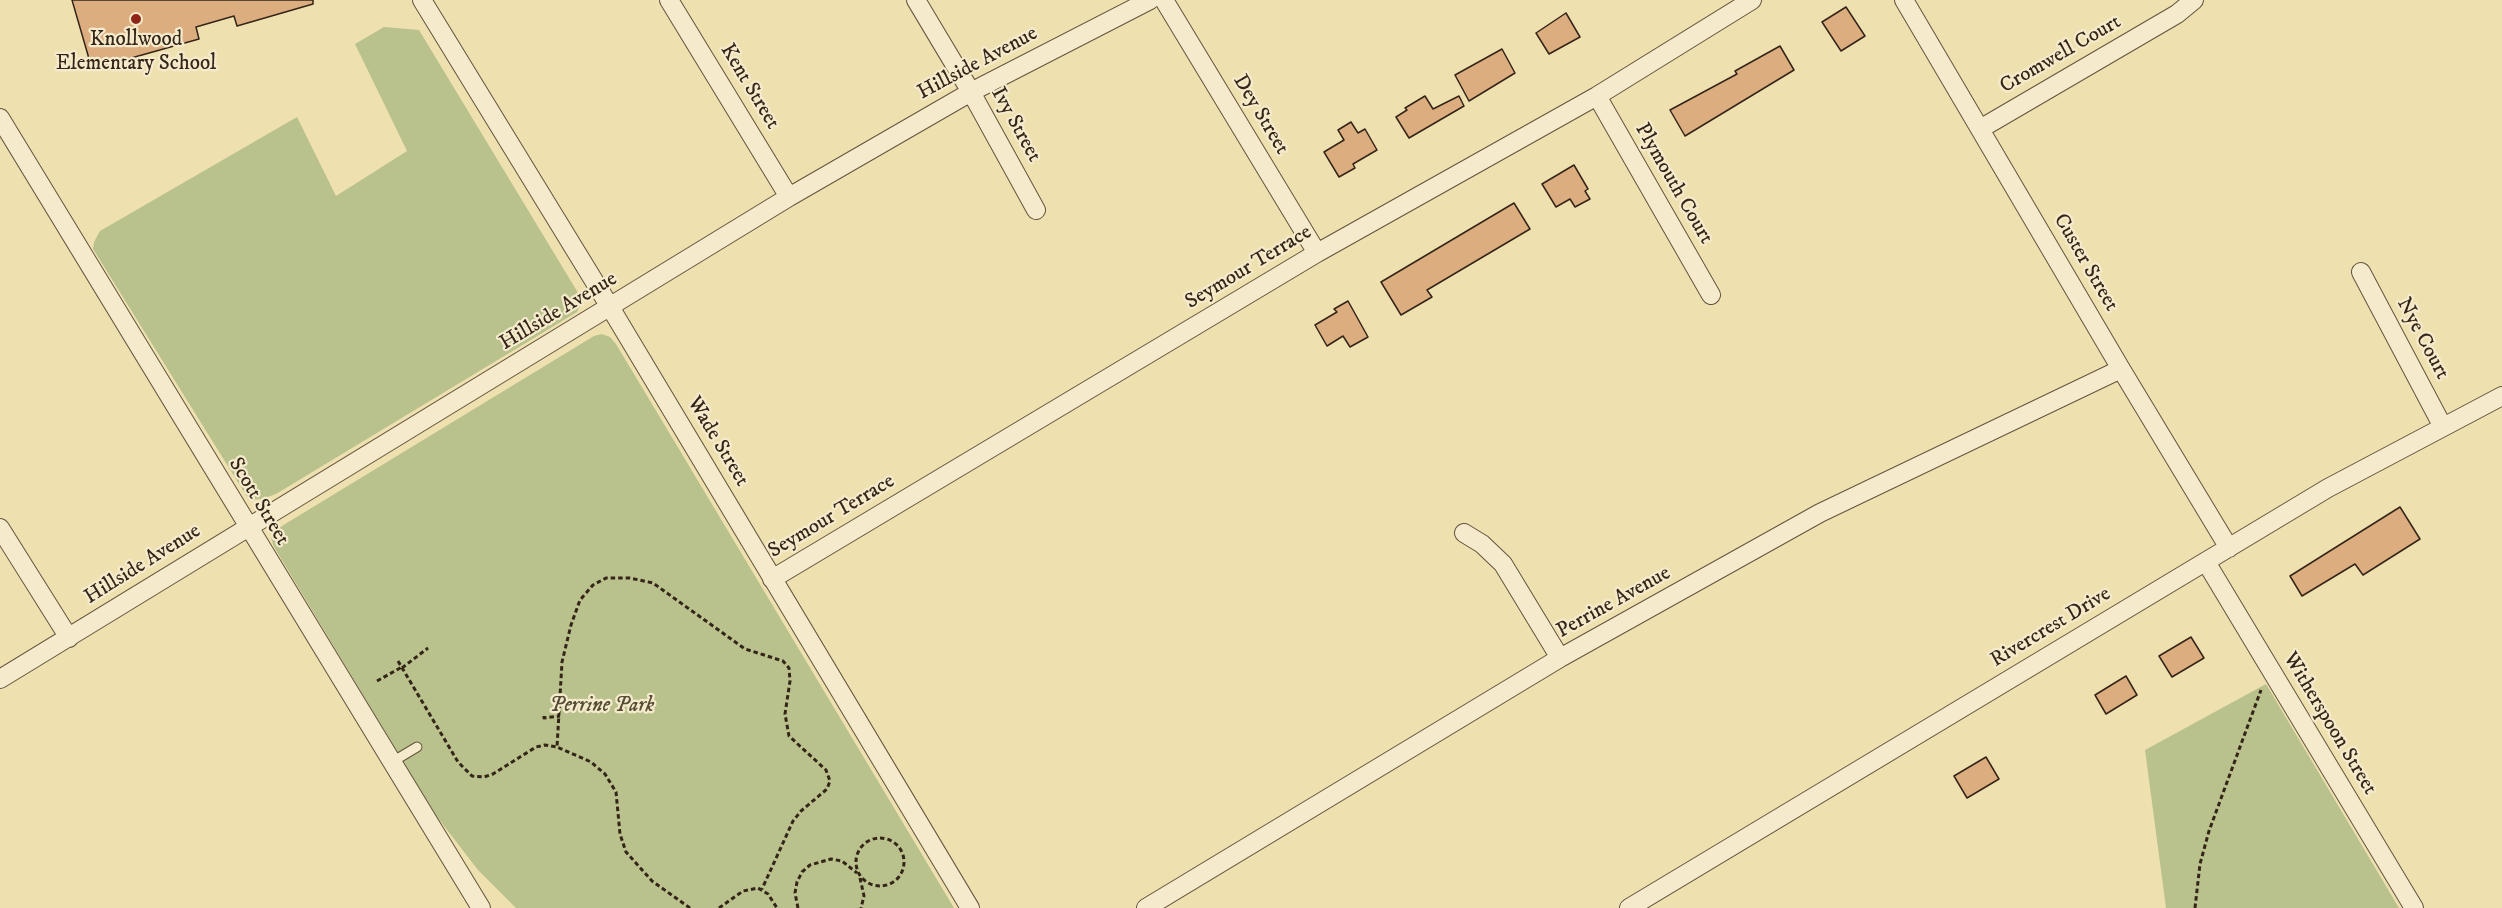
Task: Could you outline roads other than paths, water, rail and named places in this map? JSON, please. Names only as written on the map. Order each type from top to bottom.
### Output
[{"type":"street","name":"Wade Street","points":[[422,0],[610,307],[970,908]]},
{"type":"street","name":"Kent Street","points":[[669,0],[789,197]]},
{"type":"street","name":"Ivy Street","points":[[916,0],[971,92],[1036,210]]},
{"type":"street","name":"Hillside Avenue","points":[[0,679],[789,197],[971,92],[1150,0]]},
{"type":"street","name":"Dey Street","points":[[1164,0],[1317,253]]},
{"type":"street","name":"Seymour Terrace","points":[[772,579],[1317,253],[1597,96],[1752,0]]},
{"type":"street","name":"Custer Street","points":[[1904,0],[2229,548]]},
{"type":"street","name":"Cromwell Court","points":[[1980,129],[2177,14],[2194,0]]},
{"type":"street","name":"Plymouth Court","points":[[1597,96],[1711,295]]},
{"type":"street","name":"Scott Street","points":[[0,118],[481,908]]},
{"type":"street","name":"Nye Court","points":[[2361,272],[2443,427]]},
{"type":"street","name":"Perrine Avenue","points":[[1146,908],[1560,658],[1820,513],[2121,369]]},
{"type":"street","name":"Rivercrest Drive","points":[[1629,908],[2328,488],[2502,396]]},
{"type":"street","points":[[0,528],[69,638]]},
{"type":"street","points":[[1464,533],[1482,544],[1503,564],[1560,658]]},
{"type":"street","name":"Witherspoon Street","points":[[2206,562],[2414,908]]},
{"type":"lane","points":[[392,762],[417,747]]},
{"type":"place","name":"Knollwood Elementary School","points":[[136,19]]},
{"type":"park label","name":"Perrine Park","points":[[602,707]]}]
